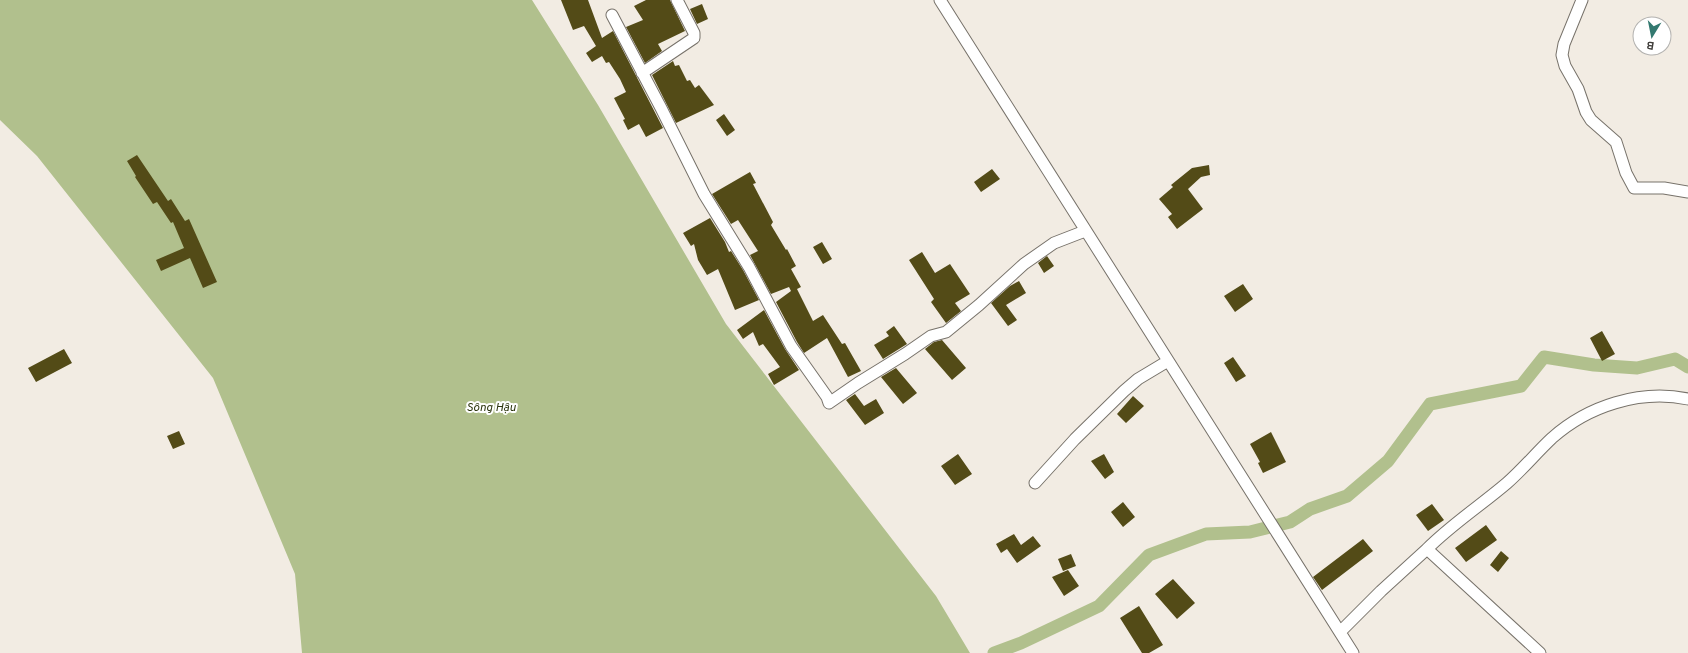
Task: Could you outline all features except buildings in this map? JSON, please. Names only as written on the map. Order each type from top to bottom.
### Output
[{"type":"street","points":[[642,73],[694,38],[694,33],[677,0]]},
{"type":"street","points":[[940,0],[1263,512],[1354,653]]},
{"type":"street","points":[[1582,0],[1564,44],[1562,55],[1568,73],[1578,89],[1590,120],[1616,142],[1626,173],[1634,188],[1664,188],[1688,192]]},
{"type":"street","points":[[612,15],[704,194],[749,267],[791,346],[827,397],[829,403],[931,336],[946,332],[979,305],[1024,264],[1054,243],[1085,231]]},
{"type":"street","points":[[1035,483],[1074,439],[1124,391],[1138,379],[1168,361]]},
{"type":"street","points":[[1340,632],[1381,590],[1445,531],[1488,500],[1520,472],[1552,439],[1569,425],[1589,412],[1616,402],[1664,396],[1688,399]]},
{"type":"street","points":[[1427,549],[1540,653]]},
{"type":"water","name":"Sông Hậu","points":[[0,0],[532,0],[598,105],[726,324],[936,596],[970,653],[302,653],[295,574],[213,378],[37,156],[0,120]]},
{"type":"waterway","points":[[994,653],[1021,643],[1099,606],[1149,555],[1206,534],[1250,532],[1290,522],[1310,509],[1347,496],[1388,461],[1430,404],[1521,386],[1544,357],[1594,365],[1637,368],[1675,359],[1688,367]]}]
